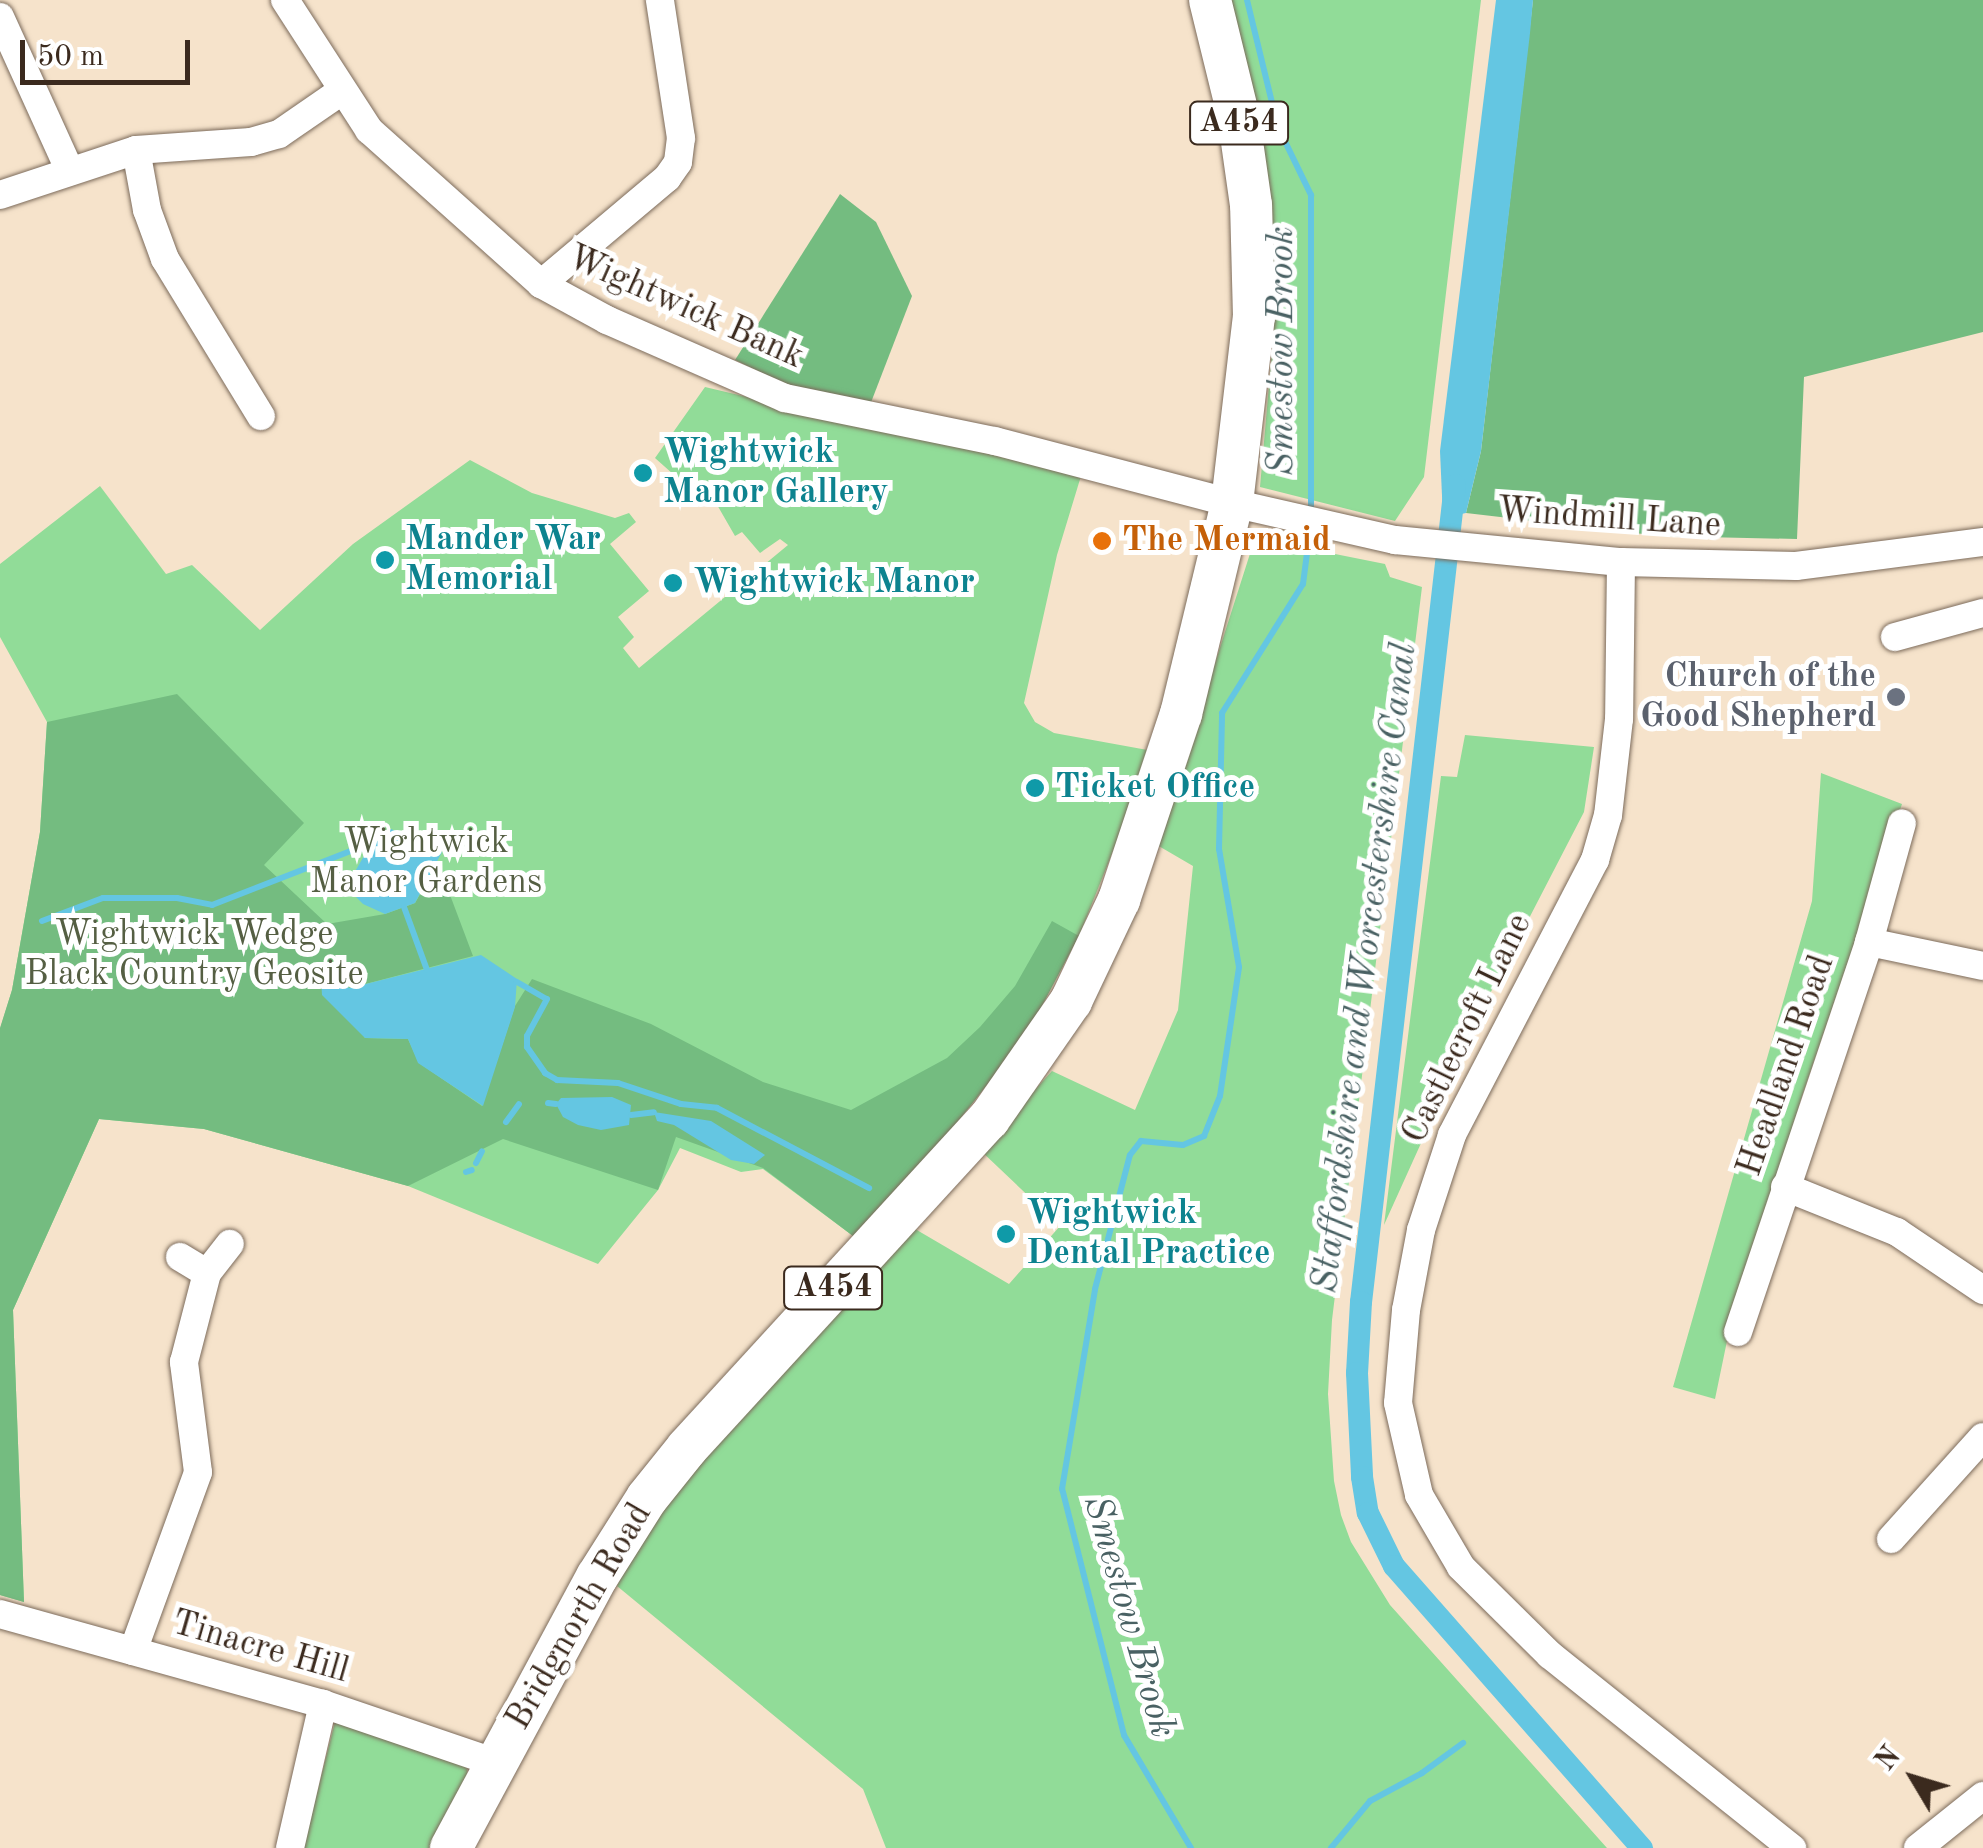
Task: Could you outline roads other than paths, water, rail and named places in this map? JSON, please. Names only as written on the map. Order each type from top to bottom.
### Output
[{"type":"highway","name":"Bridgnorth Road","points":[[451,1848],[604,1565],[647,1498],[698,1436],[989,1119],[1070,1001],[1119,900],[1175,731],[1232,503],[1254,317],[1255,248],[1238,114],[1210,0]]},
{"type":"street","name":"Wightwick Bank","points":[[284,0],[340,92],[369,130],[541,284],[607,320],[785,398],[995,440],[1232,503]]},
{"type":"street","points":[[541,284],[668,178],[678,162],[681,138],[660,0]]},
{"type":"street","points":[[0,17],[70,170]]},
{"type":"street","points":[[0,195],[136,150],[265,138],[307,119],[340,92]]},
{"type":"street","points":[[136,150],[146,210],[165,259],[261,416]]},
{"type":"street","name":"Windmill Lane","points":[[1232,503],[1396,540],[1621,562],[1796,566],[1983,542]]},
{"type":"street","name":"Castlecroft Lane","points":[[1621,562],[1619,719],[1608,815],[1596,860],[1452,1135],[1415,1262],[1406,1310],[1398,1403],[1419,1494],[1461,1567],[1550,1654],[1792,1848]]},
{"type":"street","points":[[1895,637],[1983,613]]},
{"type":"street","name":"Headland Road","points":[[1738,1332],[1868,942],[1902,823]]},
{"type":"street","points":[[1868,942],[1983,966]]},
{"type":"street","points":[[1785,1187],[1897,1232],[1983,1290]]},
{"type":"street","points":[[133,1651],[198,1472],[184,1362],[207,1273],[230,1244]]},
{"type":"street","points":[[180,1257],[207,1273]]},
{"type":"street","points":[[1891,1538],[1983,1437]]},
{"type":"street","name":"Tinacre Hill","points":[[0,1614],[324,1704],[496,1763]]},
{"type":"street","points":[[290,1848],[324,1704]]},
{"type":"street","points":[[1918,1848],[1983,1796]]},
{"type":"water","points":[[1496,0],[1533,0],[1530,33],[1481,451],[1466,513],[1443,518],[1440,451]]},
{"type":"water","points":[[391,829],[442,852],[415,903],[385,914],[363,904],[346,887],[368,849]]},
{"type":"water","points":[[481,955],[517,979],[515,1007],[483,1106],[418,1063],[408,1039],[365,1038],[322,995],[321,979],[350,988]]},
{"type":"water","points":[[612,1097],[631,1105],[629,1125],[601,1130],[578,1125],[563,1117],[556,1104],[561,1098]]},
{"type":"water","points":[[654,1112],[711,1121],[765,1155],[754,1164],[731,1160],[674,1125],[657,1121]]},
{"type":"waterway","name":"Smestow Brook","points":[[1247,0],[1278,127],[1311,195],[1311,512]]},
{"type":"waterway","name":"Staffordshire and Worcestershire Canal","points":[[1455,485],[1361,1302],[1357,1373],[1362,1477],[1368,1513],[1394,1566],[1642,1848]]},
{"type":"waterway","name":"Smestow Brook","points":[[1191,1848],[1124,1735],[1062,1489],[1095,1289],[1130,1155],[1141,1141],[1183,1145],[1204,1136],[1220,1096],[1239,967],[1219,849],[1222,713],[1303,584],[1310,530]]},
{"type":"waterway","points":[[42,921],[103,898],[177,898],[212,905],[356,849],[368,849]]},
{"type":"waterway","points":[[404,907],[427,970]]},
{"type":"waterway","points":[[517,982],[547,999],[527,1036],[527,1047],[545,1073],[557,1080],[618,1083],[681,1104],[717,1108],[869,1188]]},
{"type":"waterway","points":[[548,1103],[556,1104]]},
{"type":"waterway","points":[[506,1122],[519,1104]]},
{"type":"waterway","points":[[631,1115],[654,1112]]},
{"type":"waterway","points":[[476,1163],[482,1151]]},
{"type":"waterway","points":[[466,1172],[472,1170]]},
{"type":"waterway","points":[[1331,1848],[1370,1801],[1422,1773],[1463,1743]]},
{"type":"place","name":"Wightwick Manor Gallery","points":[[643,473]]},
{"type":"place","name":"The Mermaid","points":[[1102,541]]},
{"type":"place","name":"Mander War Memorial","points":[[385,560]]},
{"type":"place","name":"Wightwick Manor","points":[[673,583]]},
{"type":"place","name":"Church of the Good Shepherd","points":[[1896,697]]},
{"type":"place","name":"Ticket Office","points":[[1035,788]]},
{"type":"place","name":"Wightwick Dental Practice","points":[[1006,1234]]},
{"type":"park label","name":"Wightwick Manor Gardens","points":[[426,863]]},
{"type":"park label","name":"Wightwick Wedge Black Country Geosite","points":[[194,955]]}]
